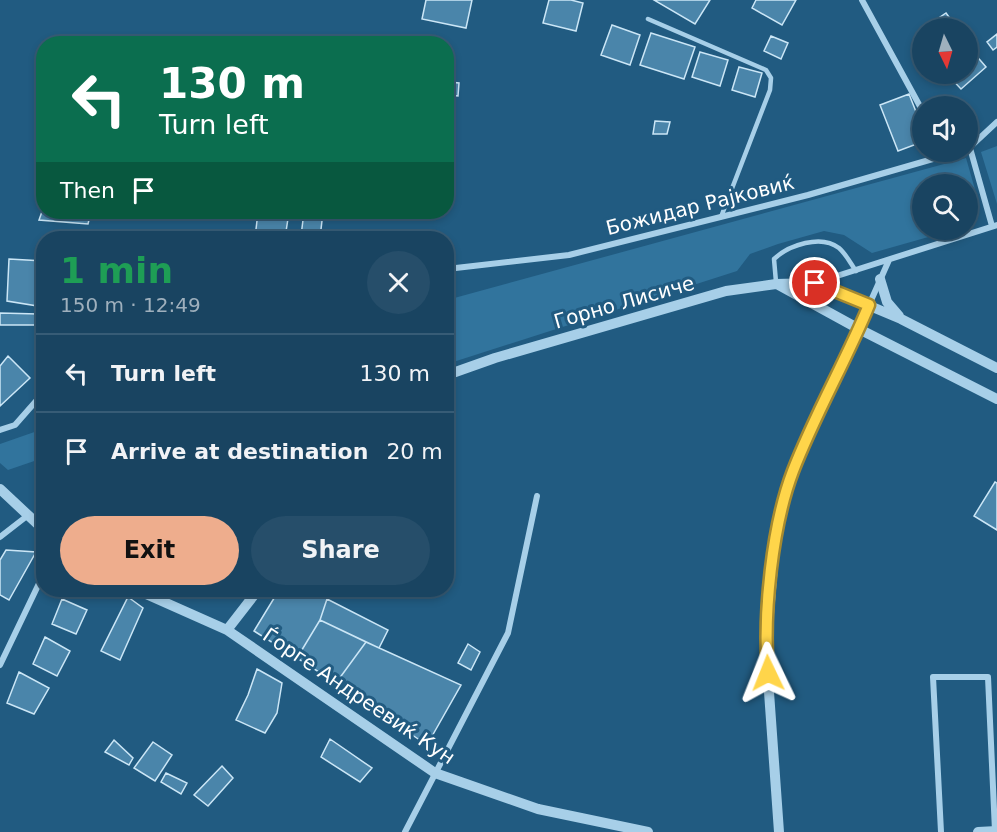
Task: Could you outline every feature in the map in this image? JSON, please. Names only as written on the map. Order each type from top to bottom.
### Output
[{"type":"street","points":[[862,0],[914,96]]},
{"type":"street","points":[[978,139],[997,122]]},
{"type":"street","name":"Божидар Рајковиќ","points":[[454,268],[569,255],[808,195],[922,162]]},
{"type":"street","points":[[815,283],[995,225],[973,162]]},
{"type":"street","points":[[779,832],[766,650],[774,554],[780,513],[792,472],[889,260]]},
{"type":"street","points":[[880,279],[887,302],[901,319]]},
{"type":"street","points":[[815,283],[901,319],[997,368]]},
{"type":"street","name":"Горно Лисиче","points":[[454,373],[505,355],[726,291],[754,285],[815,283]]},
{"type":"street","points":[[776,284],[997,399]]},
{"type":"street","points":[[0,430],[15,425],[36,401]]},
{"type":"street","points":[[0,489],[36,523]]},
{"type":"street","points":[[405,832],[508,633],[537,496]]},
{"type":"street","points":[[0,537],[27,516]]},
{"type":"street","points":[[0,665],[36,590]]},
{"type":"street","points":[[153,597],[227,630],[253,597]]},
{"type":"street","name":"Ѓорге Андреевиќ Кун","points":[[227,630],[435,773],[538,809],[648,832]]},
{"type":"street","points":[[941,832],[933,677],[988,677],[996,831],[978,832]]},
{"type":"lane","points":[[648,19],[766,70],[771,78],[770,90],[721,217]]},
{"type":"lane","points":[[776,284],[774,259],[782,251],[815,242],[832,244],[841,250],[856,271]]},
{"type":"shaded area","points":[[997,146],[997,204],[981,152]]},
{"type":"shaded area","points":[[951,162],[967,162],[971,174],[912,174],[912,240],[918,240],[872,253],[844,235],[824,231],[750,254],[737,271],[454,362],[454,298]]},
{"type":"shaded area","points":[[36,431],[36,460],[8,470],[0,463],[0,444]]},
{"type":"building","points":[[426,0],[472,0],[466,28],[422,19]]},
{"type":"building","points":[[549,0],[571,0],[583,3],[576,31],[543,23]]},
{"type":"building","points":[[654,0],[710,0],[695,24]]},
{"type":"building","points":[[756,0],[796,0],[782,25],[752,8]]},
{"type":"building","points":[[946,13],[950,18],[939,18]]},
{"type":"building","points":[[612,25],[640,35],[630,65],[601,55]]},
{"type":"building","points":[[651,33],[695,47],[684,79],[640,65]]},
{"type":"building","points":[[997,34],[997,47],[993,50],[987,42]]},
{"type":"building","points":[[771,36],[788,43],[781,59],[764,51]]},
{"type":"building","points":[[700,52],[728,60],[720,86],[692,77]]},
{"type":"building","points":[[978,58],[986,67],[978,74]]},
{"type":"building","points":[[739,67],[762,73],[755,97],[732,90]]},
{"type":"building","points":[[454,82],[459,83],[458,96],[454,96]]},
{"type":"building","points":[[956,84],[967,84],[961,89]]},
{"type":"building","points":[[909,94],[912,102],[912,146],[898,151],[880,105]]},
{"type":"building","points":[[655,121],[670,122],[667,134],[653,134]]},
{"type":"building","points":[[39,219],[89,219],[88,224]]},
{"type":"building","points":[[257,219],[288,219],[286,231],[256,231]]},
{"type":"building","points":[[303,219],[322,219],[321,231],[302,231]]},
{"type":"building","points":[[9,259],[36,261],[36,306],[7,301]]},
{"type":"building","points":[[0,313],[36,314],[36,325],[0,325]]},
{"type":"building","points":[[8,356],[30,378],[0,406],[0,366]]},
{"type":"building","points":[[995,482],[997,483],[997,530],[974,516]]},
{"type":"building","points":[[6,550],[36,552],[9,600],[0,595],[0,560]]},
{"type":"building","points":[[128,597],[143,608],[120,660],[101,651]]},
{"type":"building","points":[[275,597],[328,597],[320,620],[297,658],[254,631]]},
{"type":"building","points":[[62,599],[87,610],[76,634],[52,624]]},
{"type":"building","points":[[327,599],[388,630],[379,648],[320,620]]},
{"type":"building","points":[[320,620],[366,642],[336,683],[297,658]]},
{"type":"building","points":[[45,637],[70,651],[57,676],[33,664]]},
{"type":"building","points":[[366,642],[461,685],[427,745],[336,683]]},
{"type":"building","points":[[468,644],[480,652],[471,670],[458,663]]},
{"type":"building","points":[[257,669],[282,683],[277,713],[265,733],[236,720]]},
{"type":"building","points":[[19,672],[49,688],[34,714],[7,703]]},
{"type":"building","points":[[330,739],[372,768],[360,782],[321,757]]},
{"type":"building","points":[[114,740],[133,758],[129,765],[105,752]]},
{"type":"building","points":[[153,742],[172,755],[155,781],[134,768]]},
{"type":"building","points":[[222,766],[233,778],[208,806],[194,795]]},
{"type":"building","points":[[166,773],[187,783],[181,794],[161,782]]},
{"type":"route","points":[[768,673],[766,650],[768,605],[780,513],[792,472],[869,305],[815,283]]}]
